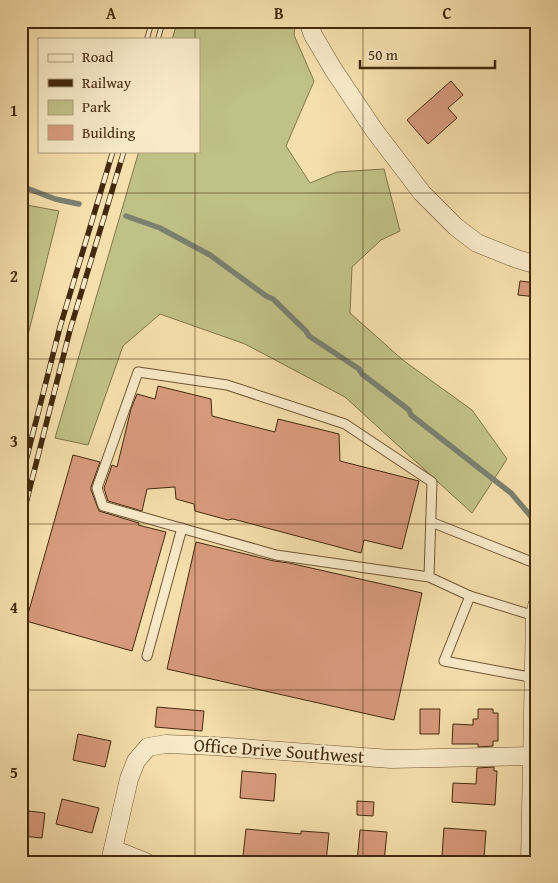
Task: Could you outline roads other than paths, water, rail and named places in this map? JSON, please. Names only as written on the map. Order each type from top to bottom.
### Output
[{"type":"street","points":[[308,21],[313,36],[333,69],[374,130],[422,193],[456,227],[477,243],[537,265]]},
{"type":"street","points":[[530,862],[536,611]]},
{"type":"street","name":"Office Drive Southwest","points":[[111,855],[129,779],[136,761],[148,747],[166,744],[214,746],[391,759],[533,756]]},
{"type":"street","points":[[111,855],[146,862]]},
{"type":"lane","points":[[428,577],[432,482],[345,424],[227,385],[138,372],[97,488],[103,506],[276,555],[428,577],[470,596],[536,611]]},
{"type":"lane","points":[[431,522],[537,564]]},
{"type":"lane","points":[[147,656],[182,528]]},
{"type":"lane","points":[[470,596],[444,661],[534,678]]},
{"type":"waterway","points":[[21,186],[55,199],[79,204]]},
{"type":"waterway","points":[[126,216],[160,228],[210,255],[266,296],[273,299],[309,336],[359,369],[362,374],[409,410],[411,415],[511,493],[534,520]]},
{"type":"railway","points":[[147,38],[152,21]]},
{"type":"railway","points":[[158,38],[163,21]]},
{"type":"railway","points":[[21,480],[60,327],[113,152]]},
{"type":"railway","points":[[21,523],[70,330],[124,152]]}]
